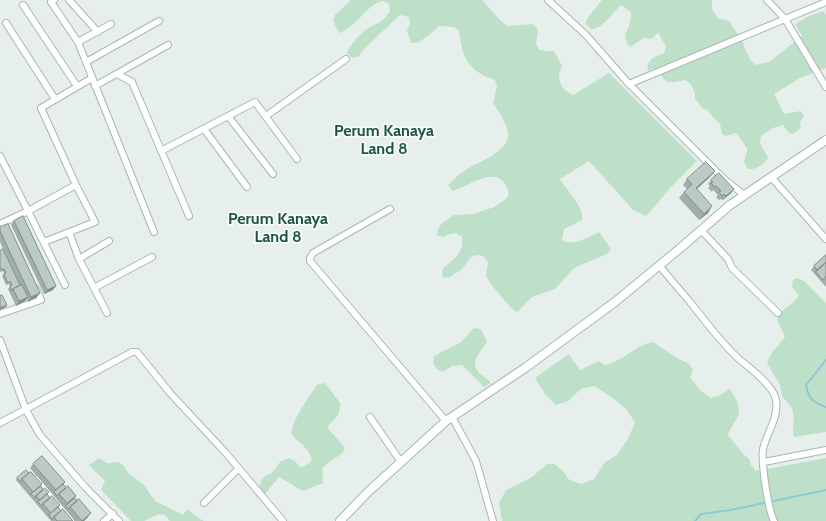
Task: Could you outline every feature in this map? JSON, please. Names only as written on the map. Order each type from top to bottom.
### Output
[{"type":"main road","points":[[340,521],[401,462],[449,419],[525,368],[615,302],[730,205],[826,140]]},
{"type":"street","points":[[54,0],[51,2],[78,42],[154,232]]},
{"type":"street","points":[[69,0],[98,32]]},
{"type":"street","points":[[548,0],[586,35],[629,84],[723,178],[744,195]]},
{"type":"street","points":[[767,0],[785,19],[826,87]]},
{"type":"street","points":[[629,84],[826,2]]},
{"type":"street","points":[[23,5],[77,86]]},
{"type":"street","points":[[86,62],[159,21]]},
{"type":"street","points":[[6,23],[55,99]]},
{"type":"street","points":[[78,42],[111,24]]},
{"type":"street","points":[[95,86],[168,45]]},
{"type":"street","points":[[266,116],[346,59]]},
{"type":"street","points":[[117,74],[132,82],[189,216]]},
{"type":"street","points":[[44,242],[95,222],[76,185],[41,108],[92,78]]},
{"type":"street","points":[[161,151],[255,102],[297,159]]},
{"type":"street","points":[[228,116],[273,174]]},
{"type":"street","points":[[204,129],[247,187]]},
{"type":"street","points":[[0,156],[66,285]]},
{"type":"street","points":[[771,177],[826,239]]},
{"type":"street","points":[[0,224],[28,211],[76,185]]},
{"type":"street","points":[[390,209],[313,253],[310,261],[449,419],[476,461],[493,521]]},
{"type":"street","points":[[701,230],[728,259],[732,268],[778,313]]},
{"type":"street","points":[[69,232],[79,259],[107,313]]},
{"type":"street","points":[[79,259],[109,241]]},
{"type":"street","points":[[94,288],[152,257]]},
{"type":"street","points":[[659,266],[724,345],[764,379],[776,398],[776,413],[763,450],[767,496],[770,513],[774,521]]},
{"type":"street","points":[[0,314],[41,300],[35,286]]},
{"type":"street","points":[[0,340],[31,420],[44,439],[86,488],[119,521]]},
{"type":"street","points":[[0,424],[132,352],[137,352],[283,521]]},
{"type":"street","points":[[370,417],[401,462]]},
{"type":"street","points":[[764,462],[826,450]]},
{"type":"street","points":[[204,503],[238,469]]},
{"type":"street","points":[[36,479],[72,521]]},
{"type":"street","points":[[104,521],[113,514]]},
{"type":"green space","points":[[351,0],[482,0],[507,26],[533,24],[538,30],[536,44],[539,50],[554,51],[562,66],[559,75],[560,83],[569,93],[573,95],[609,73],[697,161],[668,190],[646,216],[633,210],[589,161],[560,179],[578,204],[582,215],[582,220],[564,229],[562,240],[566,242],[576,242],[586,239],[599,232],[611,249],[607,254],[574,268],[555,289],[532,297],[517,312],[512,309],[490,283],[486,276],[488,262],[483,256],[476,255],[470,258],[462,269],[450,277],[443,278],[442,270],[457,256],[462,248],[462,237],[456,233],[443,237],[437,235],[438,229],[442,223],[454,215],[473,214],[494,207],[506,199],[509,194],[504,182],[499,178],[486,177],[452,191],[448,185],[464,171],[497,152],[506,142],[508,137],[507,128],[493,103],[497,87],[495,80],[483,75],[470,65],[464,56],[459,31],[454,27],[438,26],[434,31],[418,43],[411,43],[407,30],[410,24],[409,17],[400,15],[363,50],[359,56],[352,58],[347,53],[353,42],[367,29],[382,21],[390,11],[389,4],[383,1],[377,3],[346,30],[339,33],[333,21],[335,15]]},
{"type":"green space","points":[[602,0],[712,0],[712,9],[718,18],[729,21],[743,42],[751,61],[756,65],[769,62],[802,36],[795,24],[809,16],[824,11],[826,15],[826,68],[800,78],[774,94],[784,114],[801,111],[804,117],[800,122],[801,128],[793,134],[789,133],[783,125],[773,128],[761,136],[760,143],[768,158],[764,163],[756,168],[747,168],[744,162],[747,148],[736,133],[726,136],[722,134],[720,124],[708,110],[702,108],[695,98],[691,84],[685,80],[667,82],[654,68],[648,71],[648,65],[652,59],[658,55],[664,54],[666,46],[658,33],[651,39],[644,38],[630,47],[626,40],[626,34],[631,12],[621,5],[608,20],[600,26],[591,29],[586,24],[587,19]]},
{"type":"green space","points":[[796,278],[804,281],[826,303],[826,432],[794,437],[794,419],[792,408],[782,396],[780,385],[767,363],[771,354],[785,337],[777,320],[782,311],[796,300],[799,295],[792,287],[793,280]]},
{"type":"green space","points":[[474,328],[481,329],[487,342],[477,357],[475,364],[479,373],[491,383],[484,387],[462,365],[452,366],[443,372],[437,369],[433,363],[434,356],[461,342]]},
{"type":"green space","points":[[653,342],[689,364],[693,370],[690,377],[700,390],[711,398],[730,389],[738,403],[739,414],[728,435],[743,454],[749,459],[751,465],[756,471],[826,458],[826,521],[502,521],[499,503],[506,490],[532,477],[547,464],[554,464],[565,473],[568,479],[581,484],[594,479],[605,462],[617,455],[628,439],[635,422],[626,409],[613,398],[594,386],[581,389],[568,401],[556,405],[545,394],[535,378],[569,354],[580,370],[599,361],[605,365],[617,361],[640,346]]},
{"type":"green space","points":[[325,383],[340,403],[339,414],[327,427],[345,448],[343,452],[322,469],[323,483],[303,491],[279,477],[264,495],[259,487],[261,481],[265,476],[272,473],[280,462],[289,458],[295,461],[300,467],[303,467],[312,461],[308,451],[292,434],[292,429],[297,416],[317,385]]},
{"type":"green space","points":[[99,458],[107,463],[118,462],[124,466],[127,472],[144,485],[157,502],[183,515],[187,509],[204,521],[170,521],[160,514],[144,521],[131,521],[101,490],[105,481],[89,465]]},
{"type":"building","points":[[706,162],[715,171],[696,188],[712,206],[704,214],[684,192],[692,184],[687,179]]},
{"type":"building","points":[[719,173],[734,189],[726,196],[724,194],[722,196],[719,192],[721,191],[711,183],[713,182],[711,180]]},
{"type":"building","points":[[23,216],[56,286],[47,290],[14,221]]},
{"type":"building","points":[[8,224],[40,293],[31,297],[0,231],[0,227]]},
{"type":"building","points":[[3,249],[20,285],[12,291],[10,286],[12,285],[10,281],[8,283],[4,274],[6,273],[4,269],[2,270],[0,267],[0,251]]},
{"type":"building","points":[[826,255],[826,262],[817,270],[814,266]]},
{"type":"building","points":[[826,263],[826,276],[823,280],[816,272]]},
{"type":"building","points":[[22,285],[28,297],[19,301],[13,289]]},
{"type":"building","points":[[2,295],[7,305],[0,308],[0,296]]},
{"type":"building","points":[[42,456],[65,482],[56,490],[33,464]]},
{"type":"building","points":[[26,470],[29,473],[22,479],[21,482],[17,478]]},
{"type":"building","points":[[31,472],[42,484],[33,492],[22,479]]},
{"type":"building","points":[[63,484],[66,488],[57,496],[54,492]]},
{"type":"building","points":[[41,486],[43,490],[35,498],[31,494]]},
{"type":"building","points":[[68,486],[76,496],[67,503],[59,494]]},
{"type":"building","points":[[45,488],[49,492],[40,500],[36,496]]},
{"type":"building","points":[[47,494],[50,498],[42,506],[38,502]]},
{"type":"building","points":[[52,496],[60,505],[51,513],[43,504]]},
{"type":"building","points":[[75,498],[77,501],[69,509],[66,506]]},
{"type":"building","points":[[79,499],[91,513],[82,521],[70,507]]},
{"type":"building","points":[[58,507],[61,511],[52,519],[49,515]]},
{"type":"building","points":[[63,509],[73,521],[57,521],[54,517]]},
{"type":"waterway","points":[[826,360],[806,385],[812,400],[826,407]]},
{"type":"waterway","points":[[695,521],[701,514],[731,510],[826,490]]},
{"type":"district","name":"Perum Kanaya Land 8","points":[[384,140]]},
{"type":"district","name":"Perum Kanaya Land 8","points":[[278,228]]}]
